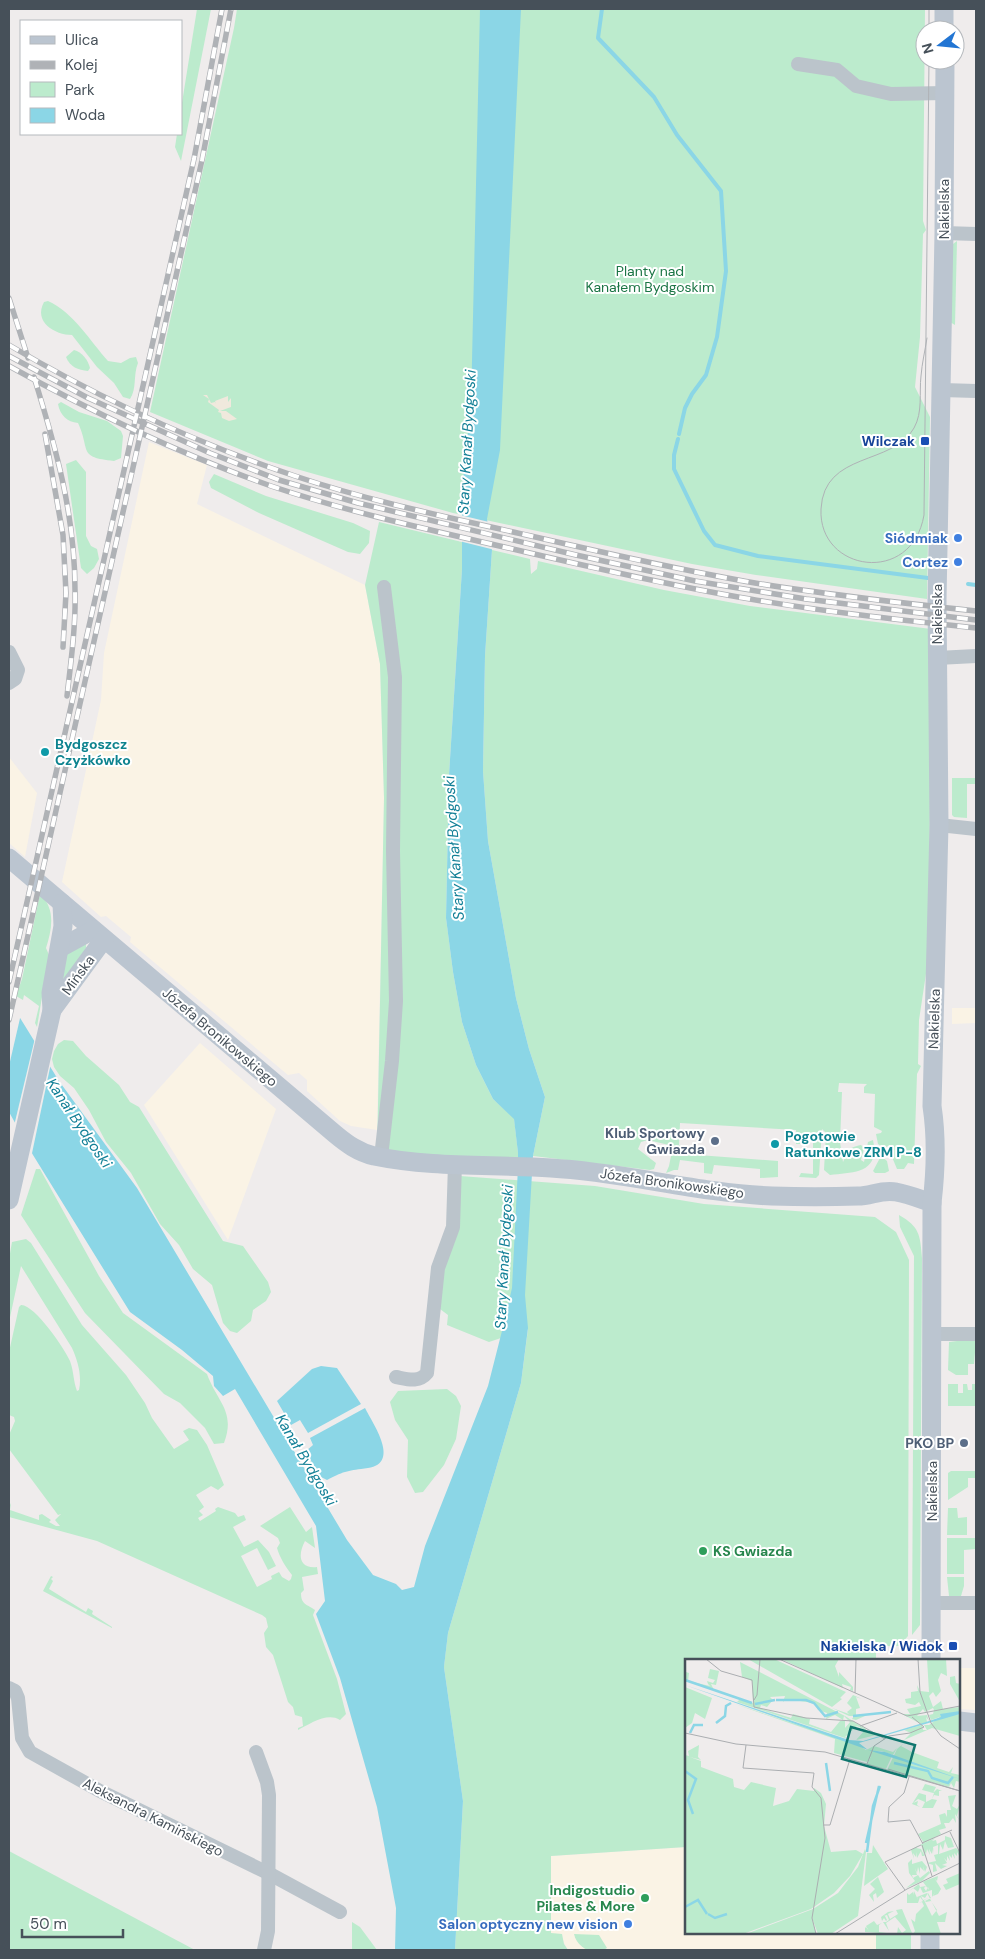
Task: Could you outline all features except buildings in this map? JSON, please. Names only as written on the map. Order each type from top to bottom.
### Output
[{"type":"main road","name":"Nakielska","points":[[931,1659],[932,1203],[924,1168],[925,1128],[932,1106],[939,824],[937,658],[945,70]]},
{"type":"main road","name":"Józefa Bronikowskiego","points":[[9,858],[348,1146],[371,1155],[419,1162],[587,1172],[706,1191],[771,1196],[861,1196],[877,1192],[895,1191],[932,1203]]},
{"type":"main road","name":"Mińska","points":[[9,1200],[51,1017],[51,993],[63,926],[62,903]]},
{"type":"main road","name":"Mińska","points":[[60,948],[99,934]]},
{"type":"main road","name":"Mińska","points":[[51,1017],[99,934]]},
{"type":"main road","points":[[960,1722],[976,1723]]},
{"type":"main road","points":[[930,1934],[930,1950]]},
{"type":"street","points":[[798,64],[837,70],[856,86],[891,94],[945,93]]},
{"type":"street","points":[[944,233],[976,234]]},
{"type":"street","points":[[942,390],[976,391]]},
{"type":"street","points":[[380,1157],[392,1062],[396,983],[394,851],[395,677],[384,587]]},
{"type":"street","points":[[9,652],[18,670],[15,678],[9,682]]},
{"type":"street","points":[[937,658],[976,656]]},
{"type":"street","points":[[939,824],[976,828]]},
{"type":"street","points":[[396,1377],[417,1380],[424,1378],[428,1373],[438,1268],[452,1227],[455,1164]]},
{"type":"street","points":[[932,1334],[976,1334]]},
{"type":"street","points":[[931,1603],[976,1603]]},
{"type":"street","name":"Aleksandra Kamińskiego","points":[[9,1688],[15,1691],[18,1698],[22,1738],[30,1752],[100,1791],[268,1873],[340,1912]]},
{"type":"street","points":[[256,1752],[267,1782],[269,1795],[268,1931],[264,1950]]},
{"type":"shaded area","points":[[149,442],[207,465],[197,504],[365,585],[380,664],[384,798],[377,1130],[351,1126],[340,1121],[307,1091],[307,1080],[299,1073],[288,1075],[130,942],[131,937],[106,916],[101,917],[62,882],[101,700],[104,653]]},
{"type":"shaded area","points":[[9,757],[37,793],[25,857],[9,843]]},
{"type":"shaded area","points":[[952,1008],[976,1008],[976,1023],[952,1024]]},
{"type":"shaded area","points":[[200,1043],[276,1109],[228,1240],[144,1105]]},
{"type":"shaded area","points":[[960,1668],[976,1668],[976,1710],[960,1709]]},
{"type":"shaded area","points":[[685,1847],[685,1934],[876,1934],[876,1950],[568,1950],[562,1939],[551,1934],[551,1856]]},
{"type":"green space","points":[[197,9],[211,9],[181,161],[175,147],[177,135],[182,135],[182,103]]},
{"type":"green space","name":"Planty nad Kanałem Bydgoskim","points":[[237,9],[925,9],[925,20],[915,20],[915,70],[924,70],[923,221],[926,230],[923,234],[920,337],[915,387],[930,417],[927,599],[692,564],[453,513],[268,461],[150,412]]},
{"type":"green space","points":[[957,241],[955,325],[950,322],[951,250],[953,244]]},
{"type":"green space","points":[[48,301],[66,312],[108,361],[121,363],[136,357],[138,363],[134,391],[130,399],[123,397],[114,383],[97,367],[72,335],[59,333],[47,326],[41,316],[41,309],[44,302]]},
{"type":"green space","points":[[74,350],[82,354],[86,359],[90,368],[88,371],[75,367],[66,357]]},
{"type":"green space","points":[[61,402],[79,412],[107,421],[121,431],[123,436],[121,458],[114,461],[90,455],[78,423],[67,419],[60,411],[58,404]]},
{"type":"green space","points":[[76,460],[86,472],[86,536],[91,546],[97,549],[99,559],[94,568],[87,574],[81,568],[66,464]]},
{"type":"green space","points":[[214,474],[266,496],[353,523],[370,531],[369,543],[360,554],[348,552],[259,513],[211,488],[209,482]]},
{"type":"green space","points":[[379,522],[462,542],[462,569],[449,775],[446,918],[462,1022],[476,1065],[493,1099],[514,1118],[518,1167],[377,1156],[384,798],[380,664],[365,585]]},
{"type":"green space","points":[[492,550],[530,559],[531,574],[537,569],[538,561],[664,590],[750,606],[931,629],[929,954],[919,1020],[918,1064],[921,1066],[917,1074],[914,1164],[908,1163],[904,1169],[897,1169],[892,1157],[886,1155],[885,1152],[889,1150],[888,1146],[884,1148],[878,1144],[876,1134],[882,1131],[874,1127],[875,1094],[864,1093],[864,1087],[867,1084],[839,1083],[838,1092],[842,1092],[840,1142],[843,1162],[850,1149],[861,1145],[864,1148],[861,1160],[864,1162],[868,1142],[873,1140],[874,1151],[869,1165],[856,1172],[830,1175],[824,1170],[826,1133],[822,1129],[819,1175],[816,1178],[799,1177],[801,1173],[813,1174],[813,1134],[802,1133],[801,1144],[796,1144],[796,1130],[680,1123],[679,1145],[686,1146],[685,1154],[778,1161],[778,1177],[760,1178],[760,1169],[714,1165],[712,1174],[704,1173],[704,1163],[680,1160],[678,1170],[666,1173],[673,1146],[648,1140],[641,1142],[638,1149],[656,1163],[654,1169],[650,1170],[533,1156],[545,1097],[529,1049],[516,998],[488,841],[483,771],[485,656]]},
{"type":"green space","points":[[952,778],[976,778],[976,784],[967,784],[967,818],[954,817],[952,815]]},
{"type":"green space","points":[[40,894],[49,906],[51,927],[46,948],[49,955],[37,1027],[35,1023],[39,1006],[24,995],[23,1000],[16,996],[22,979]]},
{"type":"green space","points":[[86,943],[86,948],[59,993],[64,956]]},
{"type":"green space","points":[[64,1040],[73,1041],[86,1056],[119,1085],[130,1102],[139,1107],[223,1241],[243,1246],[268,1282],[271,1292],[266,1301],[253,1310],[251,1321],[237,1333],[230,1331],[223,1323],[212,1285],[193,1269],[179,1245],[160,1224],[131,1173],[106,1142],[89,1110],[74,1088],[60,1076],[54,1067],[52,1059],[54,1051],[58,1044]]},
{"type":"green space","points":[[881,1156],[887,1161],[889,1171],[875,1173],[873,1171]]},
{"type":"green space","points":[[36,1169],[40,1169],[99,1276],[123,1313],[207,1374],[227,1414],[228,1423],[224,1443],[214,1444],[205,1428],[180,1403],[164,1394],[85,1313],[21,1215]]},
{"type":"green space","name":"KS Gwiazda","points":[[460,1176],[595,1186],[704,1204],[875,1217],[896,1232],[909,1260],[908,1636],[899,1646],[876,1646],[876,1659],[685,1659],[685,1847],[551,1856],[551,1933],[562,1934],[564,1944],[568,1950],[455,1950],[463,1801],[444,1667],[448,1633],[521,1383],[528,1329],[489,1342],[447,1325],[448,1315],[440,1309],[443,1276]]},
{"type":"green space","points":[[899,1215],[906,1219],[918,1232],[922,1258],[920,1625],[912,1635],[914,1256],[900,1227]]},
{"type":"green space","points":[[26,1239],[31,1243],[82,1325],[126,1375],[145,1403],[152,1418],[174,1449],[189,1440],[183,1431],[189,1428],[197,1430],[207,1445],[224,1485],[218,1490],[211,1486],[196,1495],[204,1507],[199,1511],[203,1515],[198,1518],[200,1521],[216,1511],[215,1509],[218,1507],[235,1513],[238,1517],[244,1515],[246,1520],[233,1527],[244,1547],[258,1540],[269,1552],[276,1566],[268,1570],[257,1548],[241,1556],[257,1587],[272,1579],[271,1576],[279,1572],[282,1577],[289,1581],[292,1575],[278,1552],[277,1548],[280,1543],[278,1538],[260,1526],[290,1507],[306,1532],[312,1527],[315,1548],[305,1541],[301,1551],[301,1560],[306,1566],[317,1567],[318,1574],[302,1577],[304,1590],[301,1593],[301,1597],[305,1604],[315,1610],[313,1615],[337,1679],[346,1714],[340,1720],[330,1717],[324,1718],[298,1730],[298,1728],[303,1726],[302,1717],[295,1715],[293,1707],[288,1702],[273,1655],[266,1647],[264,1633],[268,1627],[266,1618],[262,1615],[97,1541],[9,1517],[9,1507],[11,1503],[10,1510],[39,1520],[39,1515],[42,1514],[51,1520],[49,1522],[60,1526],[55,1520],[61,1514],[58,1515],[9,1449],[9,1435],[15,1421],[14,1417],[9,1415],[9,1352],[21,1305],[27,1307],[41,1319],[56,1338],[70,1361],[77,1391],[80,1385],[79,1369],[72,1348],[21,1266],[9,1322],[9,1259],[12,1242]]},
{"type":"green space","points":[[976,1341],[974,1364],[968,1364],[968,1375],[956,1375],[948,1370],[949,1342]]},
{"type":"green space","points":[[948,1384],[958,1384],[958,1393],[963,1393],[963,1384],[967,1384],[968,1390],[972,1390],[972,1384],[976,1384],[976,1406],[948,1406]]},
{"type":"green space","points":[[447,1389],[456,1396],[461,1406],[456,1439],[444,1465],[423,1492],[415,1493],[407,1477],[408,1440],[395,1420],[390,1402],[398,1391]]},
{"type":"green space","points":[[951,1471],[976,1471],[976,1478],[968,1478],[968,1487],[948,1500],[948,1473]]},
{"type":"green space","points":[[948,1508],[957,1508],[958,1518],[967,1517],[967,1535],[947,1535]]},
{"type":"green space","points":[[947,1538],[976,1538],[976,1549],[964,1550],[964,1574],[947,1574]]},
{"type":"green space","points":[[51,1576],[53,1581],[49,1589],[86,1612],[88,1608],[93,1611],[92,1614],[112,1628],[43,1591]]},
{"type":"green space","points":[[947,1577],[964,1577],[961,1596],[949,1596]]},
{"type":"green space","points":[[9,1851],[195,1950],[9,1950]]},
{"type":"green space","points":[[352,1922],[360,1927],[377,1950],[352,1950]]},
{"type":"green space","points":[[574,1934],[599,1935],[607,1948],[597,1952],[587,1950],[582,1947]]},
{"type":"green space","points":[[876,1934],[911,1934],[911,1950],[876,1950]]},
{"type":"sand","points":[[228,396],[228,402],[231,398],[231,407],[220,411],[226,411],[237,419],[229,421],[222,418],[221,413],[218,412],[219,410],[208,402],[209,399],[211,403],[215,402],[216,404],[215,401]]},
{"type":"water","points":[[480,9],[521,9],[500,450],[487,519],[492,550],[485,656],[483,771],[488,841],[516,998],[529,1049],[545,1097],[533,1156],[525,1295],[528,1328],[521,1383],[448,1633],[444,1667],[463,1801],[455,1950],[395,1950],[396,1908],[377,1807],[340,1678],[316,1614],[325,1601],[316,1526],[235,1389],[223,1396],[214,1386],[213,1376],[182,1350],[130,1312],[33,1155],[9,1112],[9,1000],[59,1081],[137,1188],[347,1540],[373,1575],[396,1584],[402,1590],[414,1587],[425,1546],[488,1386],[503,1327],[512,1288],[518,1167],[514,1119],[493,1099],[476,1065],[462,1022],[446,918],[449,775],[462,569],[462,489],[471,405]]},
{"type":"water","points":[[321,1366],[337,1368],[361,1404],[308,1433],[300,1420],[291,1425],[277,1401],[312,1369]]},
{"type":"water","points":[[365,1408],[382,1442],[383,1459],[378,1465],[351,1470],[327,1480],[319,1476],[306,1451],[313,1445],[310,1438]]},
{"type":"pier","points":[[460,515],[489,522],[495,550],[459,541]]},
{"type":"pier","points":[[9,997],[21,1014],[9,1066]]},
{"type":"pier","points":[[35,1038],[51,1063],[31,1158],[14,1126]]},
{"type":"waterway","points":[[602,9],[598,38],[654,97],[677,135],[721,191],[726,271],[717,337],[706,375],[692,394],[685,408],[679,434]]},
{"type":"waterway","points":[[678,439],[674,455],[674,469],[704,531],[715,545],[758,556],[928,578]]},
{"type":"waterway","points":[[968,584],[976,585]]},
{"type":"tram line","points":[[929,9],[929,20]]},
{"type":"tram line","points":[[926,344],[929,70]]},
{"type":"tram line","points":[[926,344],[927,338]]},
{"type":"tram line","points":[[926,344],[924,515],[916,538],[902,553],[885,561],[867,562],[849,557],[834,546],[824,530],[821,509],[825,490],[834,477],[846,468],[891,449],[904,440],[914,428],[920,409],[920,382],[926,344]]},
{"type":"railway","points":[[9,982],[194,159],[222,9]]},
{"type":"railway","points":[[9,1020],[202,160],[231,9]]},
{"type":"railway","points":[[9,298],[28,358]]},
{"type":"railway","points":[[9,345],[113,401],[185,434],[258,463],[353,494],[587,549],[727,578],[837,595],[976,611]]},
{"type":"railway","points":[[9,356],[88,398],[210,453],[279,480],[358,503],[576,555],[695,581],[806,599],[976,620]]},
{"type":"railway","points":[[9,366],[72,400],[204,461],[301,496],[362,513],[662,583],[778,604],[976,628]]},
{"type":"railway","points":[[34,377],[57,456],[72,535],[75,616],[67,696]]},
{"type":"railway","points":[[45,434],[63,535],[66,593],[63,647]]},
{"type":"place","name":"Wilczak","points":[[925,441]]},
{"type":"place","name":"Siódmiak","points":[[958,538]]},
{"type":"place","name":"Cortez","points":[[958,562]]},
{"type":"place","name":"Bydgoszcz Czyżkówko","points":[[45,752]]},
{"type":"place","name":"Klub Sportowy Gwiazda","points":[[715,1141]]},
{"type":"place","name":"Pogotowie Ratunkowe ZRM P-8","points":[[775,1144]]},
{"type":"place","name":"PKO BP","points":[[964,1443]]},
{"type":"place","name":"KS Gwiazda","points":[[703,1551]]},
{"type":"place","name":"Nakielska / Widok","points":[[953,1646]]},
{"type":"place","name":"Indigostudio Pilates & More","points":[[645,1898]]},
{"type":"place","name":"Salon optyczny new vision","points":[[628,1924]]},
{"type":"water label","name":"Stary Kanał Bydgoski","points":[[467,442]]},
{"type":"water label","name":"Stary Kanał Bydgoski","points":[[454,848]]},
{"type":"water label","name":"Kanał Bydgoski","points":[[79,1123]]},
{"type":"water label","name":"Stary Kanał Bydgoski","points":[[504,1257]]},
{"type":"water label","name":"Kanał Bydgoski","points":[[306,1460]]}]
